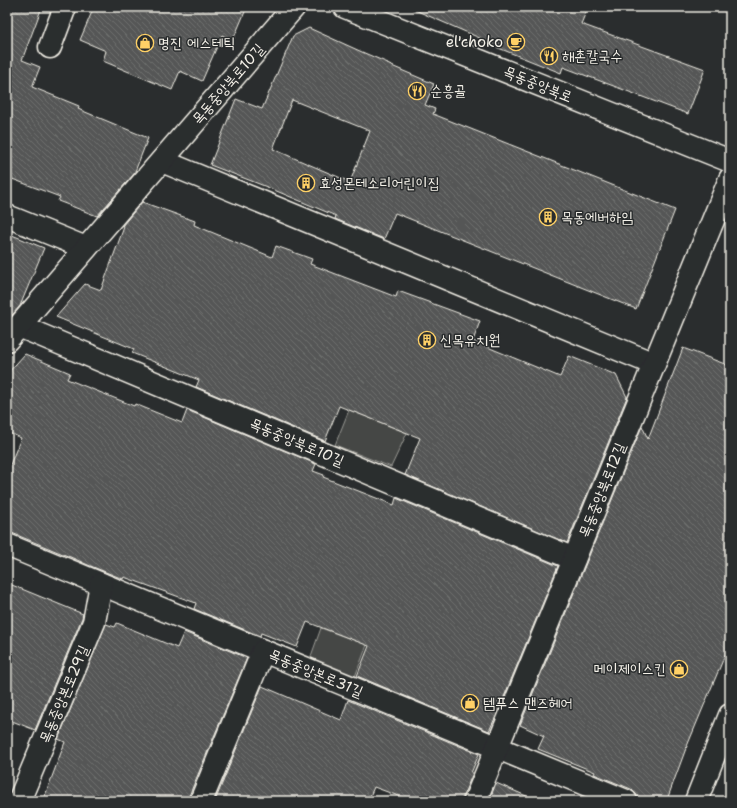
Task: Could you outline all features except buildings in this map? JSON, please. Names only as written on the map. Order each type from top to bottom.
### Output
[{"type":"street","points":[[50,47],[65,7]]},
{"type":"street","name":"목동중앙북로10길","points":[[294,7],[13,333],[574,559]]},
{"type":"street","name":"목동중앙북로","points":[[345,7],[730,161]]},
{"type":"street","points":[[162,161],[654,364]]},
{"type":"street","name":"목동중앙북로12길","points":[[475,801],[730,179]]},
{"type":"street","points":[[7,216],[86,248]]},
{"type":"street","name":"목동중앙본로31길","points":[[7,545],[626,801]]},
{"type":"street","name":"목동중앙본로29길","points":[[18,801],[94,622],[101,584]]},
{"type":"street","points":[[202,801],[263,651]]},
{"type":"street","points":[[696,801],[730,715]]},
{"type":"shaded area","points":[[349,410],[407,433],[391,467],[335,445]]},
{"type":"shaded area","points":[[321,628],[367,645],[354,679],[310,659]]},
{"type":"place","name":"el'choko","points":[[516,42]]},
{"type":"place","name":"명진 에스테틱","points":[[145,43]]},
{"type":"place","name":"해촌칼국수","points":[[549,56]]},
{"type":"place","name":"순흥골","points":[[417,91]]},
{"type":"place","name":"효성몬테소리어린이집","points":[[306,183]]},
{"type":"place","name":"목동에버하임","points":[[548,217]]},
{"type":"place","name":"신목유치원","points":[[427,340]]},
{"type":"place","name":"메이제이스킨","points":[[679,669]]},
{"type":"place","name":"템푸스 맨즈헤어","points":[[470,703]]}]
